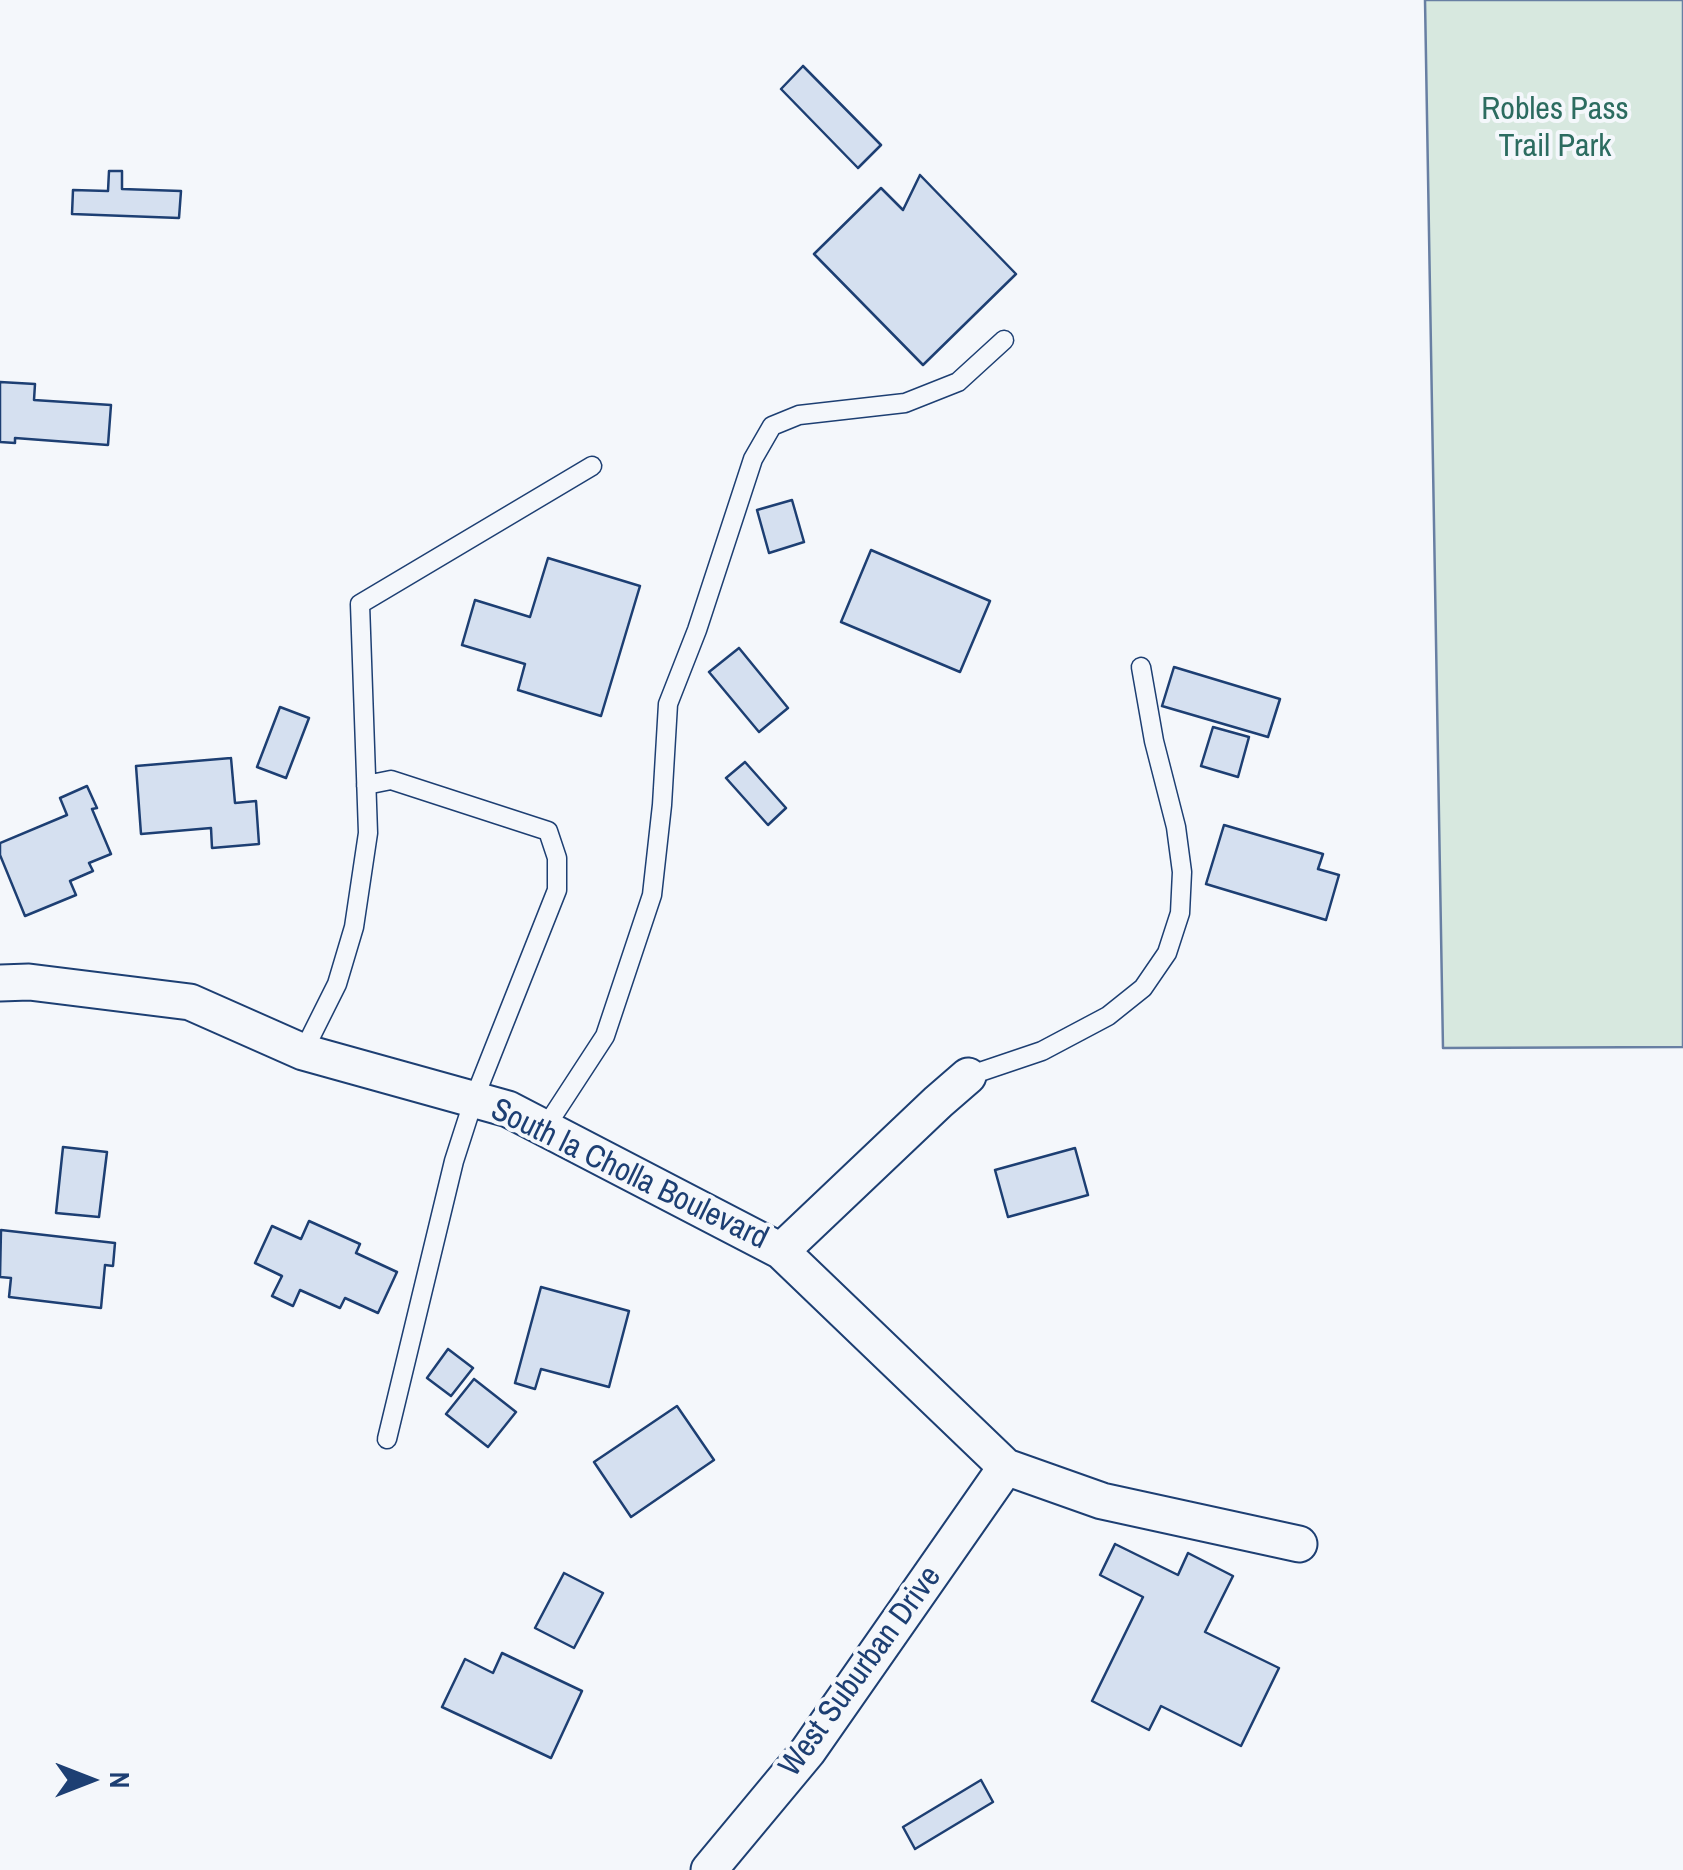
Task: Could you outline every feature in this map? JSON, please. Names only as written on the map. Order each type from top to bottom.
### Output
[{"type":"street","name":"South la Cholla Boulevard","points":[[0,982],[190,1002],[303,1052],[508,1109],[781,1250],[1006,1468],[1102,1501],[1299,1544]]},
{"type":"street","points":[[781,1250],[968,1076]]},
{"type":"street","name":"West Suburban Drive","points":[[708,1870],[808,1751],[1006,1468]]},
{"type":"lane","points":[[545,1128],[605,1036],[652,895],[668,704],[754,459],[772,426],[799,415],[906,403],[958,382],[1004,340]]},
{"type":"lane","points":[[303,1052],[336,984],[354,928],[368,833],[360,604],[592,466]]},
{"type":"lane","points":[[968,1076],[1042,1051],[1108,1016],[1142,988],[1167,953],[1180,913],[1182,872],[1176,827],[1140,666]]},
{"type":"lane","points":[[366,785],[391,780],[548,831],[557,858],[557,890],[474,1099],[454,1161],[387,1440]]},
{"type":"green space","name":"Robles Pass Trail Park","points":[[1425,0],[1683,0],[1683,1047],[1443,1048]]},
{"type":"building","points":[[803,66],[881,145],[858,168],[781,89]]},
{"type":"building","points":[[109,171],[122,171],[122,189],[181,191],[179,218],[72,214],[73,190],[108,191]]},
{"type":"building","points":[[920,175],[1016,274],[923,365],[814,254],[881,188],[903,210]]},
{"type":"building","points":[[0,382],[35,384],[34,400],[111,405],[108,445],[15,438],[15,443],[0,442]]},
{"type":"building","points":[[792,500],[804,542],[769,553],[757,510]]},
{"type":"building","points":[[871,550],[990,601],[960,672],[841,622]]},
{"type":"building","points":[[548,558],[640,586],[601,716],[518,690],[525,664],[462,645],[475,600],[530,617]]},
{"type":"building","points":[[739,648],[788,708],[759,732],[709,672]]},
{"type":"building","points":[[1174,667],[1280,699],[1268,737],[1162,706]]},
{"type":"building","points":[[280,707],[309,718],[286,778],[257,767]]},
{"type":"building","points":[[1213,727],[1249,737],[1238,777],[1201,766]]},
{"type":"building","points":[[231,758],[235,803],[256,801],[259,844],[212,848],[211,828],[141,834],[136,766]]},
{"type":"building","points":[[745,762],[786,808],[768,825],[726,778]]},
{"type":"building","points":[[87,786],[111,854],[89,863],[93,871],[70,881],[76,895],[25,916],[0,855],[0,843],[67,815],[60,798]]},
{"type":"building","points":[[1224,825],[1323,854],[1318,869],[1339,875],[1326,920],[1206,884]]},
{"type":"building","points":[[63,1147],[107,1152],[99,1217],[56,1213]]},
{"type":"building","points":[[1075,1148],[1088,1195],[1008,1217],[995,1170]]},
{"type":"building","points":[[309,1221],[360,1244],[356,1253],[397,1272],[378,1313],[345,1298],[340,1308],[300,1290],[293,1306],[272,1296],[282,1276],[255,1263],[272,1226],[301,1239]]},
{"type":"building","points":[[1,1230],[115,1243],[113,1266],[105,1265],[101,1308],[9,1297],[11,1278],[0,1277]]},
{"type":"building","points":[[541,1287],[629,1311],[609,1387],[541,1369],[535,1389],[515,1383]]},
{"type":"building","points":[[448,1349],[473,1368],[451,1396],[427,1378]]},
{"type":"building","points":[[474,1379],[516,1412],[488,1447],[446,1414]]},
{"type":"building","points":[[677,1406],[714,1460],[631,1517],[594,1462]]},
{"type":"building","points":[[1115,1544],[1178,1575],[1188,1553],[1233,1576],[1205,1632],[1279,1668],[1241,1746],[1161,1706],[1149,1730],[1092,1701],[1143,1597],[1100,1575]]},
{"type":"building","points":[[564,1573],[603,1593],[574,1648],[535,1628]]},
{"type":"building","points":[[502,1653],[582,1691],[551,1758],[442,1707],[465,1659],[493,1673]]},
{"type":"building","points":[[981,1780],[993,1802],[915,1849],[903,1827]]}]
